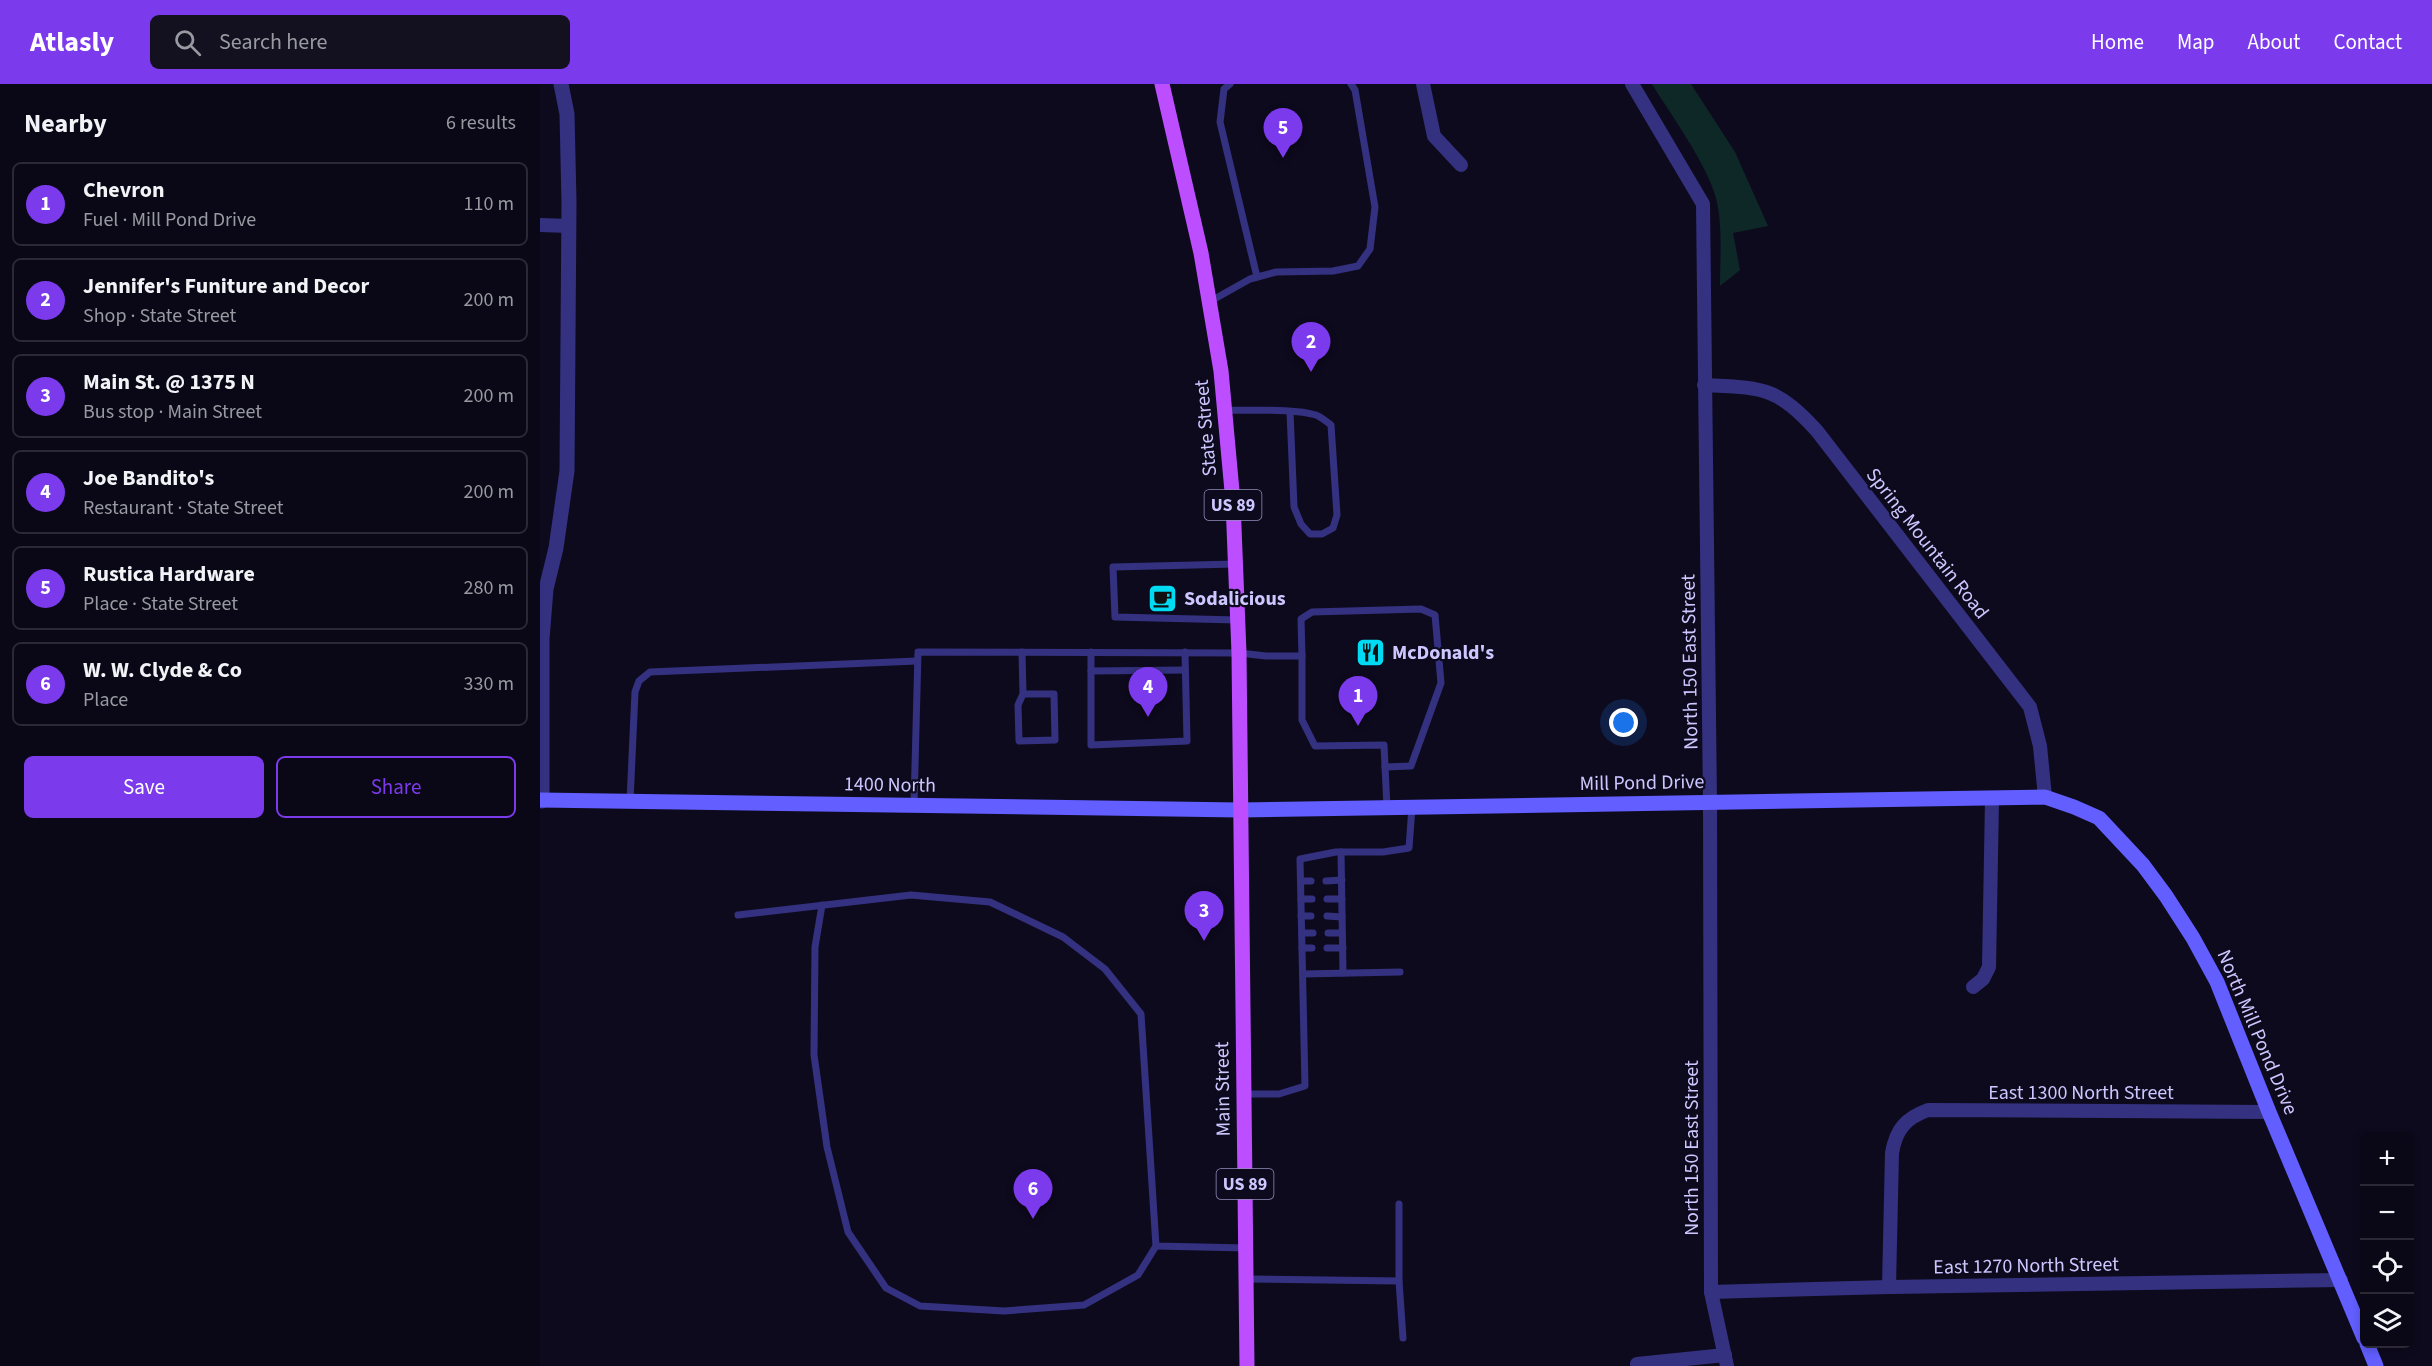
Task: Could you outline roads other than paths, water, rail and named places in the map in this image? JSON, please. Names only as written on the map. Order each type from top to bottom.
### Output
[{"type":"main road","name":"State Street","points":[[1162,84],[1201,253],[1221,371],[1233,502],[1239,653],[1240,810]]},
{"type":"main road","name":"Mill Pond Drive","points":[[1240,810],[2044,797]]},
{"type":"main road","name":"North Mill Pond Drive","points":[[2044,797],[2099,818],[2142,865],[2166,896],[2193,938],[2217,982],[2360,1328]]},
{"type":"main road","name":"1400 North","points":[[541,801],[1240,810]]},
{"type":"main road","name":"Main Street","points":[[1240,810],[1247,1366]]},
{"type":"main road","points":[[2369,1348],[2376,1366]]},
{"type":"street","points":[[541,801],[543,619],[567,471],[569,226],[567,114],[561,84]]},
{"type":"street","points":[[1423,84],[1434,136],[1461,165]]},
{"type":"street","name":"North 150 East Street","points":[[1632,84],[1703,204],[1710,802],[1711,1292],[1726,1361]]},
{"type":"street","points":[[540,225],[569,226]]},
{"type":"street","name":"Spring Mountain Road","points":[[1704,386],[1744,387],[1763,390],[1781,397],[1797,409],[1817,431],[2030,707],[2040,746],[2044,797]]},
{"type":"street","points":[[1973,987],[1983,979],[1989,967],[1992,799]]},
{"type":"street","name":"East 1300 North Street","points":[[1889,1287],[1894,1138],[1912,1116],[1928,1110],[2269,1112]]},
{"type":"street","name":"East 1270 North Street","points":[[1711,1292],[2341,1280]]},
{"type":"street","points":[[1636,1364],[1726,1361]]},
{"type":"lane","points":[[1230,84],[1224,89],[1220,122],[1257,277]]},
{"type":"lane","points":[[1209,302],[1257,277],[1276,272],[1334,271],[1358,266],[1370,249],[1375,207],[1355,90],[1351,84]]},
{"type":"lane","points":[[1224,410],[1290,412],[1317,415],[1331,425],[1337,515],[1334,528],[1322,534],[1310,534],[1301,524],[1294,507],[1290,412]]},
{"type":"lane","points":[[1235,564],[1113,567],[1115,617],[1238,620]]},
{"type":"lane","points":[[1385,767],[1411,766],[1441,683],[1435,615],[1421,609],[1312,612],[1301,619],[1302,720],[1315,746],[1383,745],[1387,808]]},
{"type":"lane","points":[[914,806],[918,652],[1185,652],[1302,656]]},
{"type":"lane","points":[[1022,652],[1023,694],[1018,705],[1018,741],[1055,740],[1054,694],[1023,694]]},
{"type":"lane","points":[[1091,652],[1091,745],[1187,741],[1185,652]]},
{"type":"lane","points":[[630,801],[635,692],[639,681],[650,672],[917,661]]},
{"type":"lane","points":[[1091,672],[1185,670]]},
{"type":"lane","points":[[1243,1094],[1279,1094],[1305,1086],[1300,859],[1341,852],[1383,852],[1409,848],[1412,807]]},
{"type":"lane","points":[[1341,852],[1343,973]]},
{"type":"lane","points":[[1326,881],[1342,880]]},
{"type":"lane","points":[[1301,881],[1311,881]]},
{"type":"lane","points":[[738,915],[822,905],[911,895],[990,902],[1063,937],[1105,969],[1141,1014],[1156,1246],[1138,1275],[1084,1305],[1004,1311],[920,1306],[886,1288],[848,1232],[827,1147],[814,1055],[815,947],[822,905]]},
{"type":"lane","points":[[1301,899],[1312,899]]},
{"type":"lane","points":[[1327,899],[1342,899]]},
{"type":"lane","points":[[1301,916],[1311,916]]},
{"type":"lane","points":[[1327,916],[1342,917]]},
{"type":"lane","points":[[1302,933],[1313,933]]},
{"type":"lane","points":[[1328,933],[1342,933]]},
{"type":"lane","points":[[1302,948],[1312,948]]},
{"type":"lane","points":[[1328,948],[1343,948]]},
{"type":"lane","points":[[1303,974],[1400,972]]},
{"type":"lane","points":[[1399,1204],[1399,1281],[1403,1338]]},
{"type":"lane","points":[[1156,1246],[1246,1248]]},
{"type":"lane","points":[[1246,1279],[1399,1281]]},
{"type":"place","name":"Rustica Hardware","points":[[1283,158]]},
{"type":"place","name":"Jennifer's Funiture and Decor","points":[[1311,372]]},
{"type":"place","name":"Sodalicious","points":[[1163,598]]},
{"type":"place","name":"McDonald's","points":[[1371,652]]},
{"type":"place","name":"Joe Bandito's","points":[[1148,717]]},
{"type":"place","name":"Chevron","points":[[1358,726]]},
{"type":"place","name":"Main St. @ 1375 N","points":[[1204,941]]},
{"type":"place","name":"W. W. Clyde & Co","points":[[1033,1219]]}]
